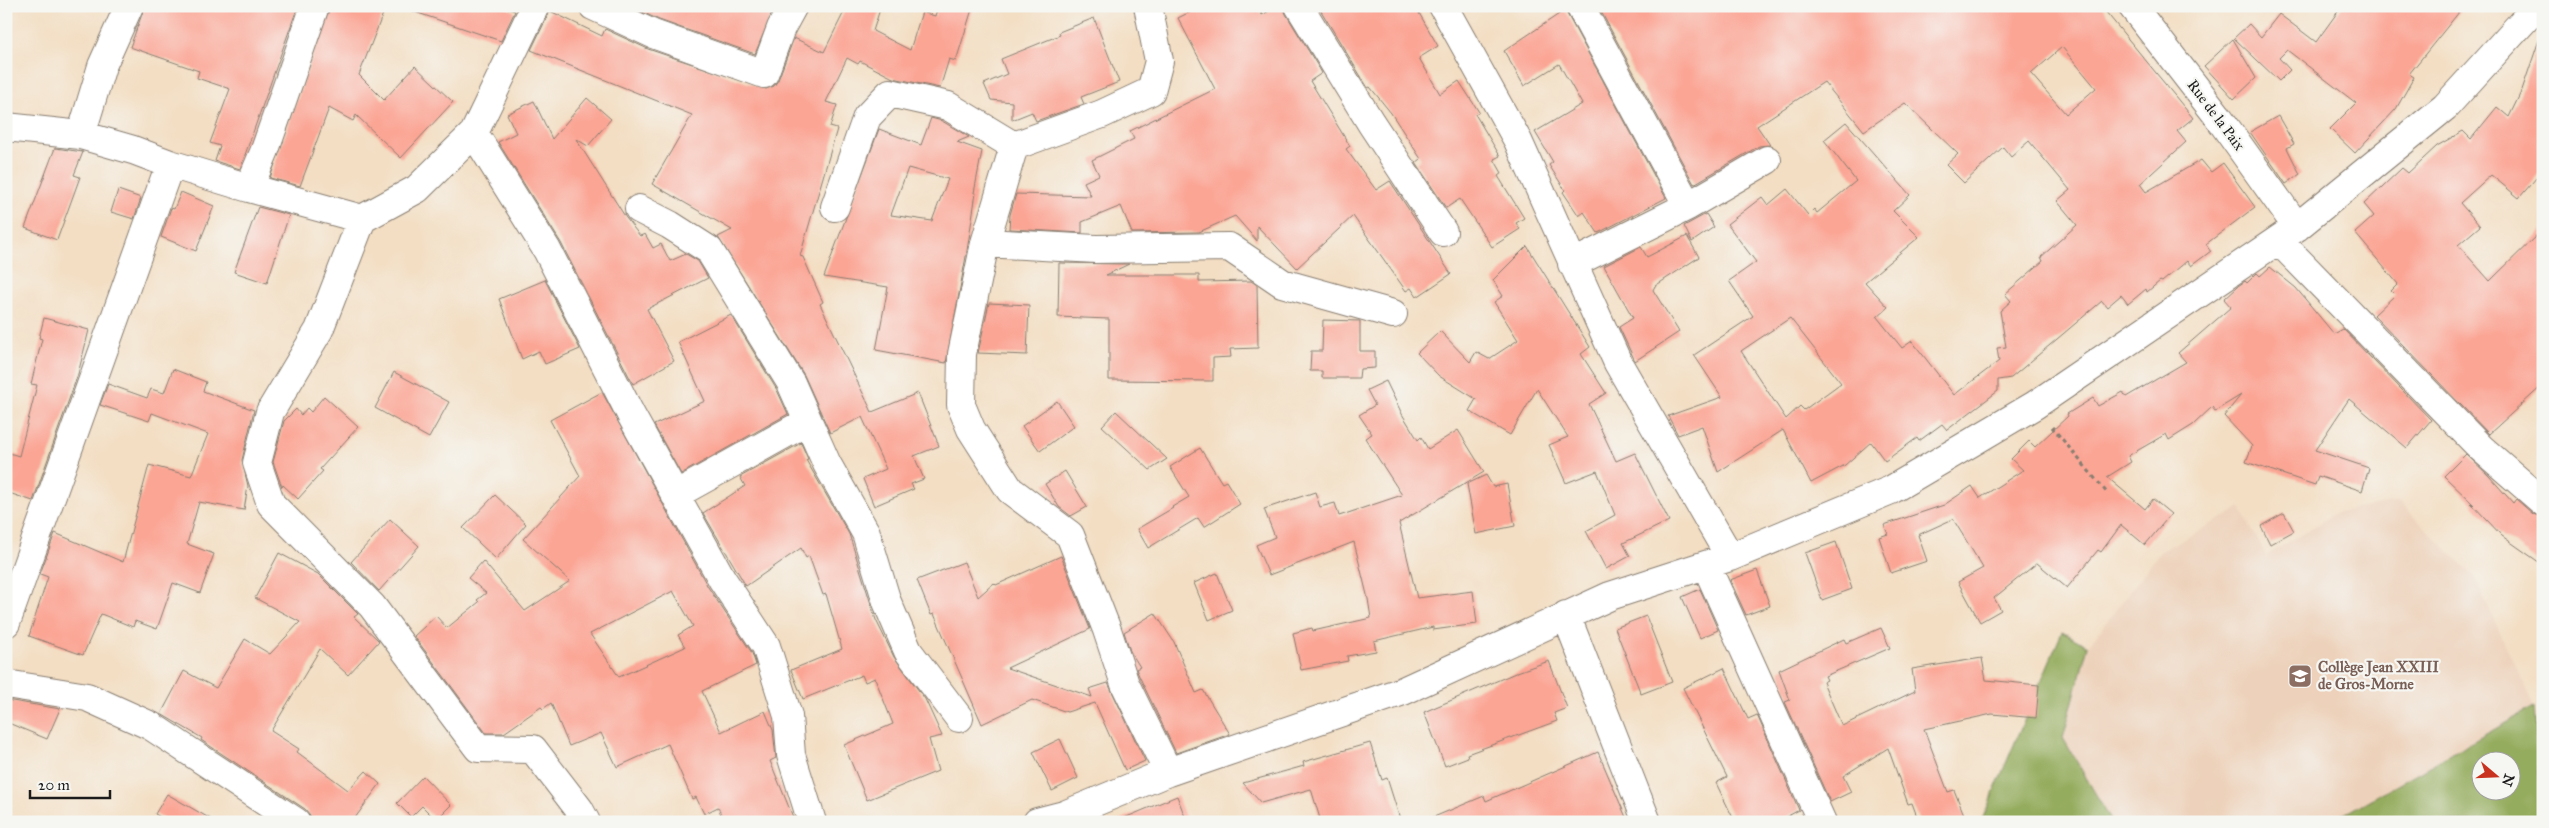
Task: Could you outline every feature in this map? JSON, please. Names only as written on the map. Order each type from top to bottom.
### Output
[{"type":"street","points":[[82,135],[102,66],[129,6]]},
{"type":"street","points":[[249,188],[315,6]]},
{"type":"street","points":[[535,6],[474,134],[417,189],[362,219],[319,330],[270,412],[257,463],[271,504],[372,606],[478,748],[533,749],[580,809],[586,822]]},
{"type":"street","points":[[593,6],[653,34],[764,74],[781,28],[793,6]]},
{"type":"street","points":[[1014,146],[1102,114],[1151,91],[1159,60],[1148,6]]},
{"type":"street","points":[[1299,6],[1371,123],[1443,232]]},
{"type":"street","points":[[1443,6],[1518,141],[1618,363],[1718,561],[1822,822]]},
{"type":"street","points":[[1580,6],[1688,206]]},
{"type":"street","name":"Rue de la Paix","points":[[2132,6],[2216,115],[2287,234],[2480,448],[2543,502]]},
{"type":"street","points":[[1037,822],[1064,815],[1168,772],[1403,691],[1566,614],[1610,596],[1718,561],[1891,490],[2034,405],[2287,234],[2446,107],[2537,6]]},
{"type":"street","points":[[835,207],[867,117],[890,93],[948,106],[1014,146]]},
{"type":"street","points":[[6,126],[82,135],[249,188],[362,219]]},
{"type":"street","points":[[474,134],[547,250],[631,415],[675,495],[722,579],[766,646],[788,716],[791,755],[812,822]]},
{"type":"street","points":[[1014,146],[985,244],[962,354],[960,405],[971,429],[1010,490],[1070,535],[1107,630],[1125,684],[1168,772]]},
{"type":"street","points":[[1572,264],[1688,206],[1768,160]]},
{"type":"street","points":[[6,623],[170,164]]},
{"type":"street","points":[[639,209],[670,224],[709,250],[791,383],[827,464],[866,534],[887,602],[908,651],[959,718]]},
{"type":"street","points":[[985,244],[1096,249],[1229,247],[1282,283],[1393,314]]},
{"type":"street","points":[[675,495],[808,421]]},
{"type":"street","points":[[1566,614],[1647,822]]},
{"type":"street","points":[[6,684],[87,697],[151,726],[296,822]]},
{"type":"path","points":[[2034,405],[2108,494]]},
{"type":"shaded area","name":"Collège Jean XXIII de Gros-Morne","points":[[2399,502],[2474,576],[2534,707],[2330,822],[2112,822],[2063,738],[2088,646],[2161,551],[2241,508],[2266,556],[2338,512]]},
{"type":"green space","points":[[2062,632],[2088,646],[2063,738],[2112,822],[1981,822]]},
{"type":"green space","points":[[2534,707],[2543,822],[2330,822]]},
{"type":"building","points":[[145,6],[298,6],[240,169],[215,161],[220,146],[210,143],[230,89],[197,78],[199,71],[130,47]]},
{"type":"building","points":[[330,6],[386,6],[359,75],[384,100],[415,66],[453,102],[401,158],[356,115],[353,121],[329,108],[300,186],[270,178]]},
{"type":"building","points":[[409,6],[501,6],[515,11],[501,41],[409,10]]},
{"type":"building","points":[[630,6],[775,6],[755,54],[659,20]]},
{"type":"building","points":[[847,6],[881,6],[873,31],[910,50],[922,12],[935,16],[938,6],[973,6],[956,61],[949,59],[940,88],[893,78],[860,61],[858,64],[847,58],[826,102],[837,105],[830,127],[837,129],[800,256],[803,257],[823,302],[820,304],[872,412],[918,393],[939,446],[914,456],[924,479],[911,484],[914,489],[874,506],[863,479],[886,469],[862,417],[830,433],[804,375],[718,237],[732,230],[652,184],[692,115],[531,50],[550,11],[602,36],[605,29],[648,49],[766,89],[774,86],[778,80],[794,38],[824,52]]},
{"type":"building","points":[[1202,6],[1257,6],[1262,15],[1278,6],[1283,6],[1322,73],[1310,81],[1350,146],[1346,149],[1376,190],[1390,181],[1451,274],[1417,297],[1411,288],[1406,291],[1353,216],[1297,268],[1257,226],[1257,241],[1235,216],[1199,232],[1132,233],[1121,206],[1082,222],[1082,233],[1009,229],[1010,215],[1016,194],[1091,196],[1084,182],[1099,175],[1092,160],[1134,139],[1130,131],[1215,89],[1178,18]]},
{"type":"building","points":[[1318,6],[1415,6],[1438,46],[1419,58],[1440,94],[1459,81],[1479,112],[1475,114],[1500,156],[1494,159],[1502,173],[1498,176],[1524,218],[1516,223],[1520,229],[1492,247],[1460,199],[1446,208],[1416,163],[1421,159],[1391,113],[1370,87],[1368,88]]},
{"type":"building","points":[[1598,6],[2101,6],[2193,118],[2177,131],[2186,142],[2140,184],[2146,192],[2201,160],[2211,172],[2223,163],[2255,207],[2206,244],[2211,251],[2191,266],[2187,261],[2162,282],[2160,281],[2147,292],[2146,289],[2128,304],[2121,295],[2107,307],[2102,301],[2011,378],[1998,380],[1998,391],[1947,430],[1942,424],[1919,441],[1917,438],[1885,461],[1871,442],[1845,465],[1811,483],[1783,430],[1718,472],[1702,426],[1678,435],[1668,416],[1722,397],[1694,355],[1753,316],[1729,281],[1756,262],[1727,224],[1762,197],[1768,205],[1787,189],[1808,215],[1814,209],[1817,213],[1856,181],[1824,140],[1846,122],[1910,195],[1893,211],[1919,237],[1865,282],[1888,307],[1877,317],[1902,348],[1912,341],[1954,395],[1999,361],[1997,348],[2006,347],[2000,311],[2011,301],[2005,294],[2043,261],[2041,257],[2077,225],[2057,201],[2070,190],[2029,141],[2011,157],[2003,147],[1964,183],[1946,165],[1958,154],[1905,103],[1864,131],[1824,82],[1757,126],[1770,145],[1759,146],[1694,184]],"holes":[[[2062,47],[2096,88],[2066,114],[2031,74]],[[1790,318],[1841,383],[1804,410],[1800,406],[1786,419],[1741,351]]]},
{"type":"building","points":[[2342,6],[2464,6],[2409,74],[2414,77],[2396,109],[2355,153],[2330,129],[2356,103],[2287,50],[2279,58],[2290,70],[2279,81],[2234,38],[2249,24],[2261,37],[2279,14],[2316,42]]},
{"type":"building","points":[[1565,10],[1666,198],[1598,233],[1584,212],[1579,216],[1563,192],[1565,190],[1549,165],[1553,162],[1535,132],[1582,104],[1559,64],[1524,86],[1504,51]]},
{"type":"building","points":[[1094,18],[1119,82],[1081,97],[1084,104],[1036,121],[1032,112],[1012,120],[1012,102],[991,100],[984,84],[1007,74],[1001,59],[1060,35],[1059,32]]},
{"type":"building","points":[[2233,39],[2256,78],[2234,99],[2204,66]]},
{"type":"building","points":[[2539,40],[2543,40],[2543,170],[2519,198],[2491,175],[2460,203],[2480,226],[2458,245],[2490,281],[2543,229],[2543,385],[2489,434],[2374,315],[2395,295],[2391,291],[2398,284],[2355,233],[2374,216],[2364,204],[2402,168],[2408,173],[2437,146],[2463,131],[2471,139],[2497,107],[2509,117],[2522,90]]},
{"type":"building","points":[[587,98],[611,119],[588,146],[576,139],[626,218],[640,236],[645,234],[653,248],[661,244],[670,261],[686,254],[698,261],[708,278],[647,309],[674,361],[633,384],[561,243],[498,142],[516,133],[507,114],[534,101],[552,139]]},
{"type":"building","points":[[2278,116],[2294,144],[2287,148],[2300,174],[2286,184],[2250,132]]},
{"type":"building","points":[[931,118],[942,121],[969,137],[957,142],[982,151],[974,193],[976,193],[967,251],[946,363],[876,350],[888,287],[824,277],[879,129],[921,145]],"holes":[[[908,168],[948,179],[932,221],[891,215]]]},
{"type":"building","points":[[55,148],[83,152],[74,175],[80,177],[57,240],[25,228]]},
{"type":"building","points":[[118,190],[141,198],[134,219],[111,212]]},
{"type":"building","points":[[181,192],[214,206],[196,251],[161,237],[171,208],[174,209]]},
{"type":"building","points":[[258,207],[289,215],[267,283],[234,272]]},
{"type":"building","points":[[1706,214],[1714,227],[1692,242],[1684,226]]},
{"type":"building","points":[[1687,236],[1699,257],[1655,286],[1653,290],[1679,332],[1635,361],[1619,327],[1633,318],[1604,266],[1641,247],[1647,257]]},
{"type":"building","points":[[1527,246],[1590,347],[1581,354],[1606,393],[1589,404],[1616,461],[1635,453],[1669,521],[1623,543],[1630,556],[1606,569],[1586,531],[1615,515],[1597,471],[1566,483],[1549,445],[1568,437],[1537,389],[1510,435],[1469,411],[1476,399],[1439,376],[1417,353],[1440,331],[1470,362],[1476,352],[1489,359],[1518,340],[1494,302],[1503,296],[1493,280]]},
{"type":"building","points":[[1059,263],[1129,264],[1106,275],[1199,275],[1199,282],[1251,281],[1257,285],[1258,348],[1230,349],[1231,357],[1213,358],[1213,381],[1109,380],[1109,319],[1058,317]]},
{"type":"building","points":[[2270,267],[2296,288],[2334,334],[2343,329],[2431,420],[2407,448],[2349,399],[2315,450],[2369,468],[2362,491],[2318,476],[2315,485],[2246,462],[2252,446],[2224,416],[2241,395],[2215,411],[2212,407],[2193,425],[2169,440],[2166,434],[2128,456],[2131,462],[2107,477],[2145,509],[2153,499],[2171,514],[2145,545],[2121,525],[2101,552],[2098,550],[2067,588],[2037,563],[1994,598],[2001,610],[1980,622],[1958,582],[1983,568],[1953,519],[1918,535],[1927,561],[1891,573],[1879,537],[1888,534],[1884,525],[1944,505],[1972,486],[1980,498],[2023,470],[2011,459],[2029,441],[2035,447],[2068,416],[2067,414],[2093,398],[2098,406],[2123,392],[2126,397],[2186,362],[2178,353],[2231,307],[2224,299],[2245,281],[2247,283],[2257,273],[2260,276]]},
{"type":"building","points":[[545,280],[580,349],[545,364],[539,351],[522,359],[499,299]]},
{"type":"building","points":[[989,303],[1029,305],[1027,355],[978,353]]},
{"type":"building","points":[[731,315],[777,390],[788,414],[681,474],[654,425],[705,401],[678,342]]},
{"type":"building","points":[[44,318],[89,330],[78,374],[33,501],[6,492],[6,452],[19,456],[37,385],[31,384],[42,339],[39,338]]},
{"type":"building","points":[[1323,320],[1360,321],[1360,351],[1375,351],[1375,368],[1360,369],[1359,378],[1322,378],[1322,371],[1310,371],[1311,351],[1322,351]]},
{"type":"building","points":[[173,369],[206,382],[203,391],[254,410],[242,460],[248,486],[244,510],[199,502],[187,544],[214,554],[200,593],[173,583],[157,629],[135,621],[133,627],[101,614],[83,655],[29,636],[48,577],[40,574],[55,533],[123,562],[149,465],[191,476],[208,434],[152,413],[149,421],[100,405],[108,384],[147,398],[151,389],[164,393]]},
{"type":"building","points":[[394,372],[449,402],[429,438],[375,408]]},
{"type":"building","points":[[1386,381],[1402,414],[1418,440],[1421,437],[1428,449],[1458,430],[1484,472],[1399,523],[1417,598],[1473,591],[1477,624],[1433,630],[1433,627],[1374,641],[1376,651],[1347,656],[1348,661],[1301,670],[1293,633],[1312,628],[1313,631],[1371,618],[1368,599],[1354,542],[1269,575],[1256,545],[1275,537],[1264,509],[1315,492],[1320,507],[1335,503],[1339,516],[1402,495],[1365,438],[1372,434],[1359,415],[1375,405],[1367,390]]},
{"type":"building","points":[[602,392],[708,587],[752,653],[756,665],[702,691],[721,732],[765,711],[773,730],[776,758],[770,761],[795,822],[724,822],[718,807],[704,814],[696,797],[692,799],[668,744],[617,767],[601,733],[569,746],[551,703],[543,709],[541,707],[504,733],[486,733],[414,636],[436,616],[447,628],[479,602],[477,600],[486,593],[468,578],[483,561],[525,611],[570,581],[523,539],[580,476],[550,420]],"holes":[[[673,591],[693,626],[678,635],[685,647],[619,677],[590,634]]]},
{"type":"building","points":[[324,396],[358,427],[320,469],[323,471],[298,499],[283,485],[282,487],[273,462],[284,421],[296,409],[301,415],[307,408],[311,412]]},
{"type":"building","points":[[1057,401],[1074,426],[1040,451],[1022,426]]},
{"type":"building","points":[[1116,411],[1167,459],[1150,470],[1102,426]]},
{"type":"building","points":[[801,443],[808,459],[806,460],[849,534],[876,620],[894,657],[925,699],[942,736],[929,739],[938,771],[867,800],[844,745],[893,724],[875,678],[865,682],[862,675],[803,699],[791,670],[842,649],[826,594],[823,595],[809,556],[806,558],[801,548],[746,586],[703,513],[745,486],[740,477]]},
{"type":"building","points":[[1200,448],[1222,483],[1226,481],[1240,504],[1204,527],[1198,518],[1148,548],[1137,529],[1189,497],[1170,467]]},
{"type":"building","points":[[2466,454],[2513,503],[2516,499],[2533,514],[2543,517],[2543,565],[2502,536],[2444,476]]},
{"type":"building","points":[[1065,471],[1087,507],[1071,516],[1059,507],[1045,484]]},
{"type":"building","points":[[1486,475],[1493,487],[1507,484],[1515,526],[1476,534],[1467,484]]},
{"type":"building","points":[[495,495],[526,524],[496,559],[463,528]]},
{"type":"building","points":[[2284,513],[2294,531],[2270,544],[2261,526]]},
{"type":"building","points":[[390,519],[419,546],[379,591],[351,562]]},
{"type":"building","points":[[1836,542],[1852,589],[1822,600],[1805,553]]},
{"type":"building","points":[[279,553],[318,574],[358,614],[354,617],[379,641],[348,675],[320,649],[271,731],[299,749],[297,752],[348,790],[366,771],[380,784],[352,822],[311,822],[310,815],[305,809],[201,740],[202,738],[161,714],[184,671],[216,688],[245,639],[270,654],[300,622],[255,598]]},
{"type":"building","points":[[1061,556],[1090,629],[1007,668],[1092,697],[1089,689],[1108,683],[1145,761],[1125,770],[1095,703],[1067,712],[1032,700],[982,724],[934,614],[931,615],[917,580],[964,562],[978,597],[994,583],[996,585]]},
{"type":"building","points":[[1757,570],[1770,606],[1746,615],[1730,580]]},
{"type":"building","points":[[1217,573],[1232,610],[1209,620],[1194,583]]},
{"type":"building","points":[[1700,589],[1718,630],[1700,638],[1682,597]]},
{"type":"building","points":[[1155,613],[1174,642],[1196,693],[1203,690],[1230,734],[1176,753],[1136,669],[1140,667],[1130,651],[1124,632]]},
{"type":"building","points":[[1646,616],[1672,682],[1641,694],[1615,628]]},
{"type":"building","points":[[1881,628],[1890,648],[1825,676],[1827,680],[1823,682],[1842,726],[1915,691],[1912,669],[1982,658],[1986,680],[2039,685],[2036,718],[1992,714],[1924,729],[1948,792],[1954,790],[1967,822],[1919,822],[1912,803],[1908,804],[1888,748],[1843,776],[1851,792],[1830,802],[1785,702],[1790,700],[1779,670],[1844,639],[1846,643]]},
{"type":"building","points":[[1549,661],[1567,708],[1554,713],[1557,721],[1467,754],[1468,757],[1445,766],[1424,712],[1520,671]]},
{"type":"building","points":[[1724,668],[1748,719],[1757,715],[1799,810],[1777,822],[1735,822],[1716,783],[1727,777],[1683,688]]},
{"type":"building","points":[[6,700],[60,709],[47,739],[6,722]]},
{"type":"building","points":[[1060,739],[1078,778],[1052,791],[1033,752]]},
{"type":"building","points":[[1370,743],[1382,780],[1387,778],[1401,822],[1321,822],[1311,789],[1261,803],[1243,783],[1304,766],[1303,762]]},
{"type":"building","points":[[1598,752],[1628,822],[1422,822],[1484,796],[1486,801]]},
{"type":"building","points":[[423,776],[451,805],[436,820],[422,806],[411,817],[397,803]]},
{"type":"building","points":[[167,794],[216,822],[169,822],[155,814]]},
{"type":"building","points":[[1177,796],[1187,822],[1117,822],[1117,821]]},
{"type":"place","name":"Collège Jean XXIII de Gros-Morne","points":[[2300,676]]}]
